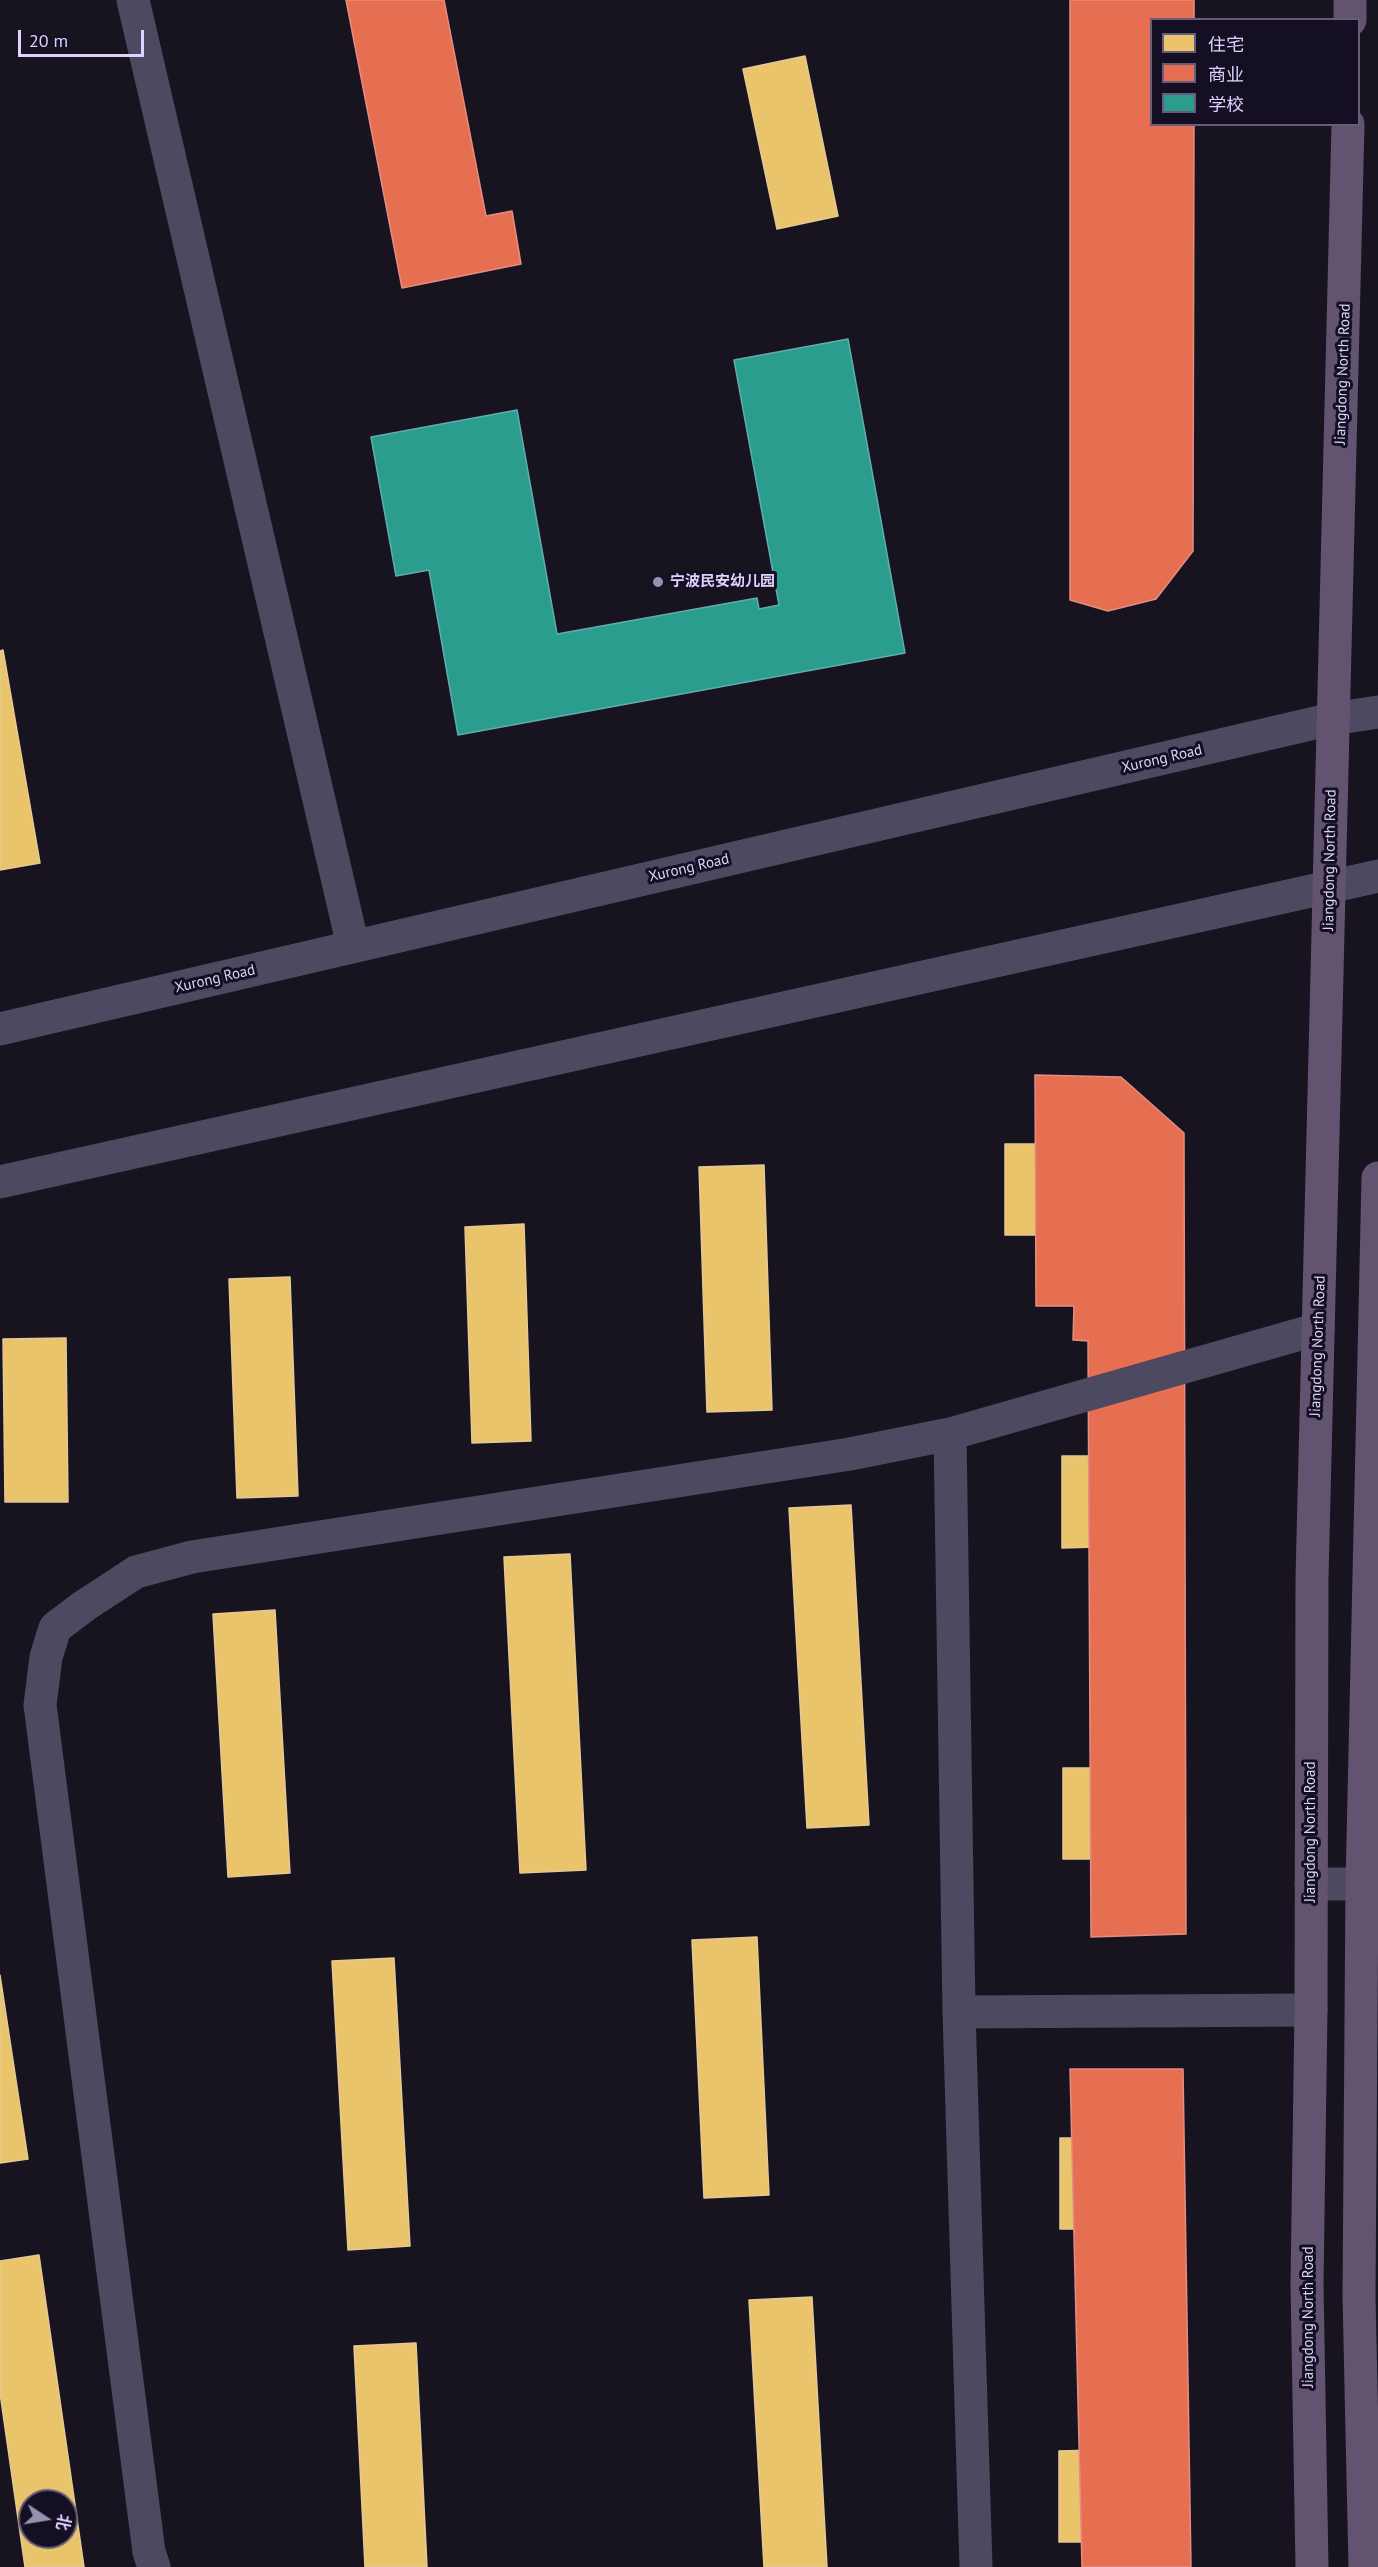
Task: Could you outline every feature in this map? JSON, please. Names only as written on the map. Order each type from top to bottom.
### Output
[{"type":"main road","points":[[1350,0],[1350,18]]},
{"type":"main road","name":"Jiangdong North Road","points":[[1312,2567],[1307,2284],[1311,2010],[1311,1578],[1348,126]]},
{"type":"main road","points":[[1365,2567],[1359,2296],[1370,1884],[1378,1178]]},
{"type":"street","points":[[133,0],[353,946]]},
{"type":"street","name":"Xurong Road","points":[[0,1029],[1332,719],[1378,712]]},
{"type":"street","points":[[0,1182],[1378,876]]},
{"type":"street","points":[[154,2567],[149,2552],[40,1705],[46,1656],[55,1628],[136,1572],[192,1557],[849,1454],[950,1434],[1318,1329]]},
{"type":"street","points":[[950,1434],[959,2012],[976,2567]]},
{"type":"street","points":[[1311,1884],[1370,1884]]},
{"type":"street","points":[[959,2012],[1311,2010]]},
{"type":"building: 住宅","points":[[354,0],[430,0],[474,216],[401,231]]},
{"type":"building: 住宅","points":[[1079,8],[1165,8],[1165,18],[1150,18],[1150,126],[1165,126],[1165,228],[1077,227]]},
{"type":"building: 住宅","points":[[805,56],[838,216],[777,229],[743,69]]},
{"type":"building: 住宅","points":[[1078,352],[1162,353],[1161,570],[1077,570]]},
{"type":"building: 住宅","points":[[3,650],[40,863],[0,870],[0,651]]},
{"type":"building: 住宅","points":[[1041,1088],[1097,1088],[1097,1299],[1039,1298],[1039,1235],[1005,1235],[1005,1144],[1041,1144]]},
{"type":"building: 住宅","points":[[764,1165],[772,1410],[707,1412],[699,1167]]},
{"type":"building: 住宅","points":[[524,1224],[531,1441],[472,1443],[465,1227]]},
{"type":"building: 住宅","points":[[290,1277],[298,1496],[237,1498],[229,1279]]},
{"type":"building: 住宅","points":[[66,1338],[68,1502],[5,1502],[3,1339]]},
{"type":"building: 住宅","points":[[1099,1401],[1154,1401],[1154,1611],[1096,1611],[1097,1547],[1062,1548],[1062,1456],[1098,1456]]},
{"type":"building: 住宅","points":[[851,1505],[869,1825],[807,1828],[789,1508]]},
{"type":"building: 住宅","points":[[570,1554],[586,1870],[520,1873],[504,1557]]},
{"type":"building: 住宅","points":[[275,1610],[290,1873],[228,1877],[213,1614]]},
{"type":"building: 住宅","points":[[1100,1712],[1155,1712],[1156,1922],[1099,1923],[1098,1859],[1063,1859],[1063,1768],[1101,1768]]},
{"type":"building: 住宅","points":[[757,1937],[769,2195],[704,2198],[692,1940]]},
{"type":"building: 住宅","points":[[394,1958],[410,2246],[348,2250],[332,1961]]},
{"type":"building: 住宅","points":[[0,1975],[28,2159],[0,2163]]},
{"type":"building: 住宅","points":[[1097,2082],[1152,2082],[1152,2292],[1094,2292],[1095,2229],[1060,2229],[1060,2138],[1097,2138]]},
{"type":"building: 住宅","points":[[39,2255],[73,2489],[18,2489],[18,2518],[0,2393],[0,2261]]},
{"type":"building: 住宅","points":[[812,2297],[827,2567],[764,2567],[749,2300]]},
{"type":"building: 住宅","points":[[416,2343],[427,2567],[365,2567],[354,2346]]},
{"type":"building: 住宅","points":[[1151,2394],[1151,2567],[1093,2567],[1093,2542],[1059,2542],[1059,2451],[1095,2450],[1095,2395]]},
{"type":"building: 住宅","points":[[78,2525],[84,2567],[25,2567],[22,2549],[78,2549]]},
{"type":"building: 商业","points":[[346,0],[444,0],[486,216],[512,211],[521,264],[402,288]]},
{"type":"building: 商业","points":[[1070,0],[1194,0],[1194,18],[1150,18],[1150,126],[1194,126],[1193,551],[1156,599],[1108,611],[1070,600]]},
{"type":"building: 商业","points":[[1035,1075],[1121,1077],[1184,1133],[1186,1934],[1091,1937],[1088,1341],[1073,1340],[1074,1306],[1036,1306]]},
{"type":"building: 商业","points":[[1070,2069],[1183,2069],[1191,2567],[1082,2567]]},
{"type":"building: 学校","points":[[848,339],[905,653],[458,735],[429,570],[396,576],[371,437],[517,410],[557,634],[757,598],[759,609],[779,605],[734,360]]},
{"type":"place","name":"宁波民安幼儿园","points":[[658,582]]}]
